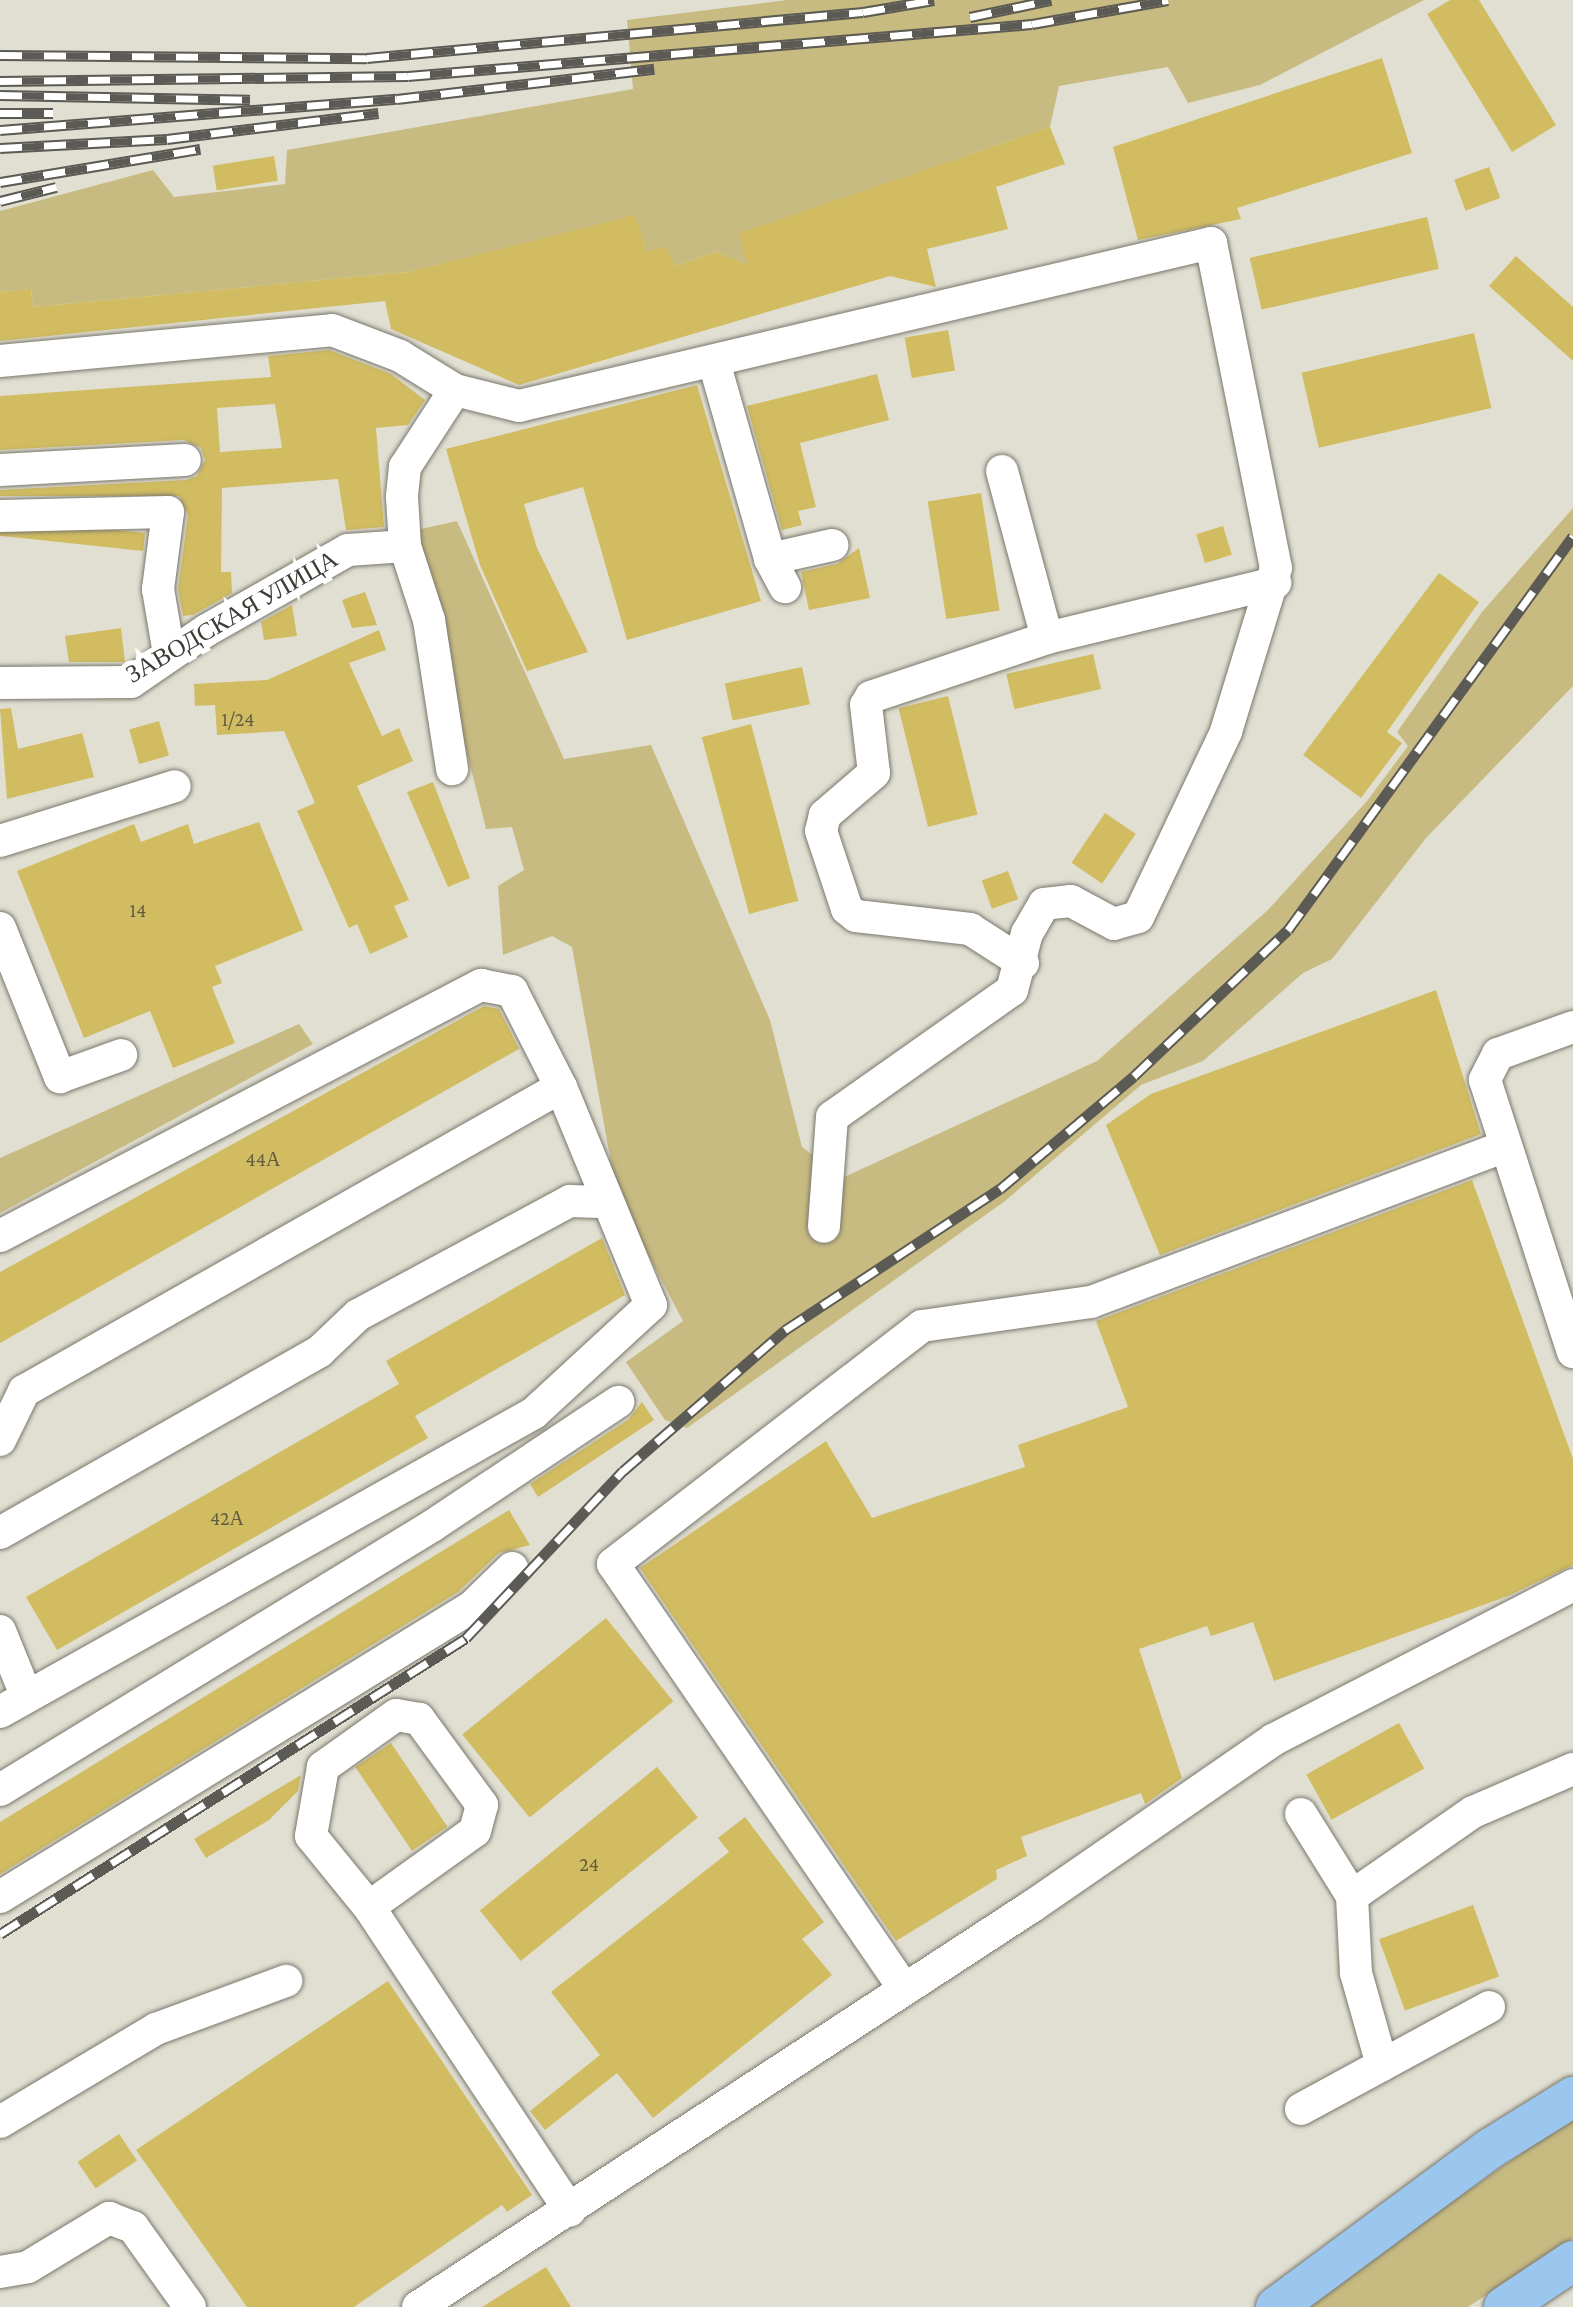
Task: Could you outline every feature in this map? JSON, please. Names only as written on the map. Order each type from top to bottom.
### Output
[{"type":"main road","points":[[1276,2307],[1491,2148],[1573,2097]]},
{"type":"main road","points":[[1504,2307],[1573,2261]]},
{"type":"street","points":[[0,360],[332,330],[400,356],[455,390],[518,406],[1210,243],[1275,583],[1226,732],[1138,917],[1128,925],[1114,924],[1072,901],[1044,904],[1027,933],[1024,963],[1012,990],[832,1117],[824,1228]]},
{"type":"street","points":[[714,362],[777,573],[832,545]]},
{"type":"street","points":[[452,769],[429,620],[405,546],[405,467],[455,390]]},
{"type":"street","points":[[0,470],[185,460]]},
{"type":"street","points":[[1002,471],[1047,638]]},
{"type":"street","points":[[0,516],[168,512],[158,588],[169,654]]},
{"type":"street","name":"ЗАВОДСКАЯ УЛИЦА","points":[[0,683],[131,682],[169,654],[348,550],[405,546]]},
{"type":"street","points":[[1024,963],[970,929],[856,916],[847,909],[821,831],[825,815],[874,773],[866,705],[871,697],[1047,638],[1275,583]]},
{"type":"street","points":[[0,842],[175,786]]},
{"type":"street","points":[[0,928],[60,1077],[121,1055]]},
{"type":"street","points":[[0,1236],[481,985],[512,992],[561,1087],[652,1306],[534,1413],[13,1703],[0,1631]]},
{"type":"street","points":[[1573,1027],[1498,1054],[1485,1080],[1573,1352]]},
{"type":"street","points":[[5,1415],[24,1391],[561,1087]]},
{"type":"street","points":[[902,1987],[613,1564],[922,1326],[1091,1302],[1506,1146]]},
{"type":"street","points":[[0,1533],[320,1352],[358,1315],[570,1201],[607,1202]]},
{"type":"street","points":[[0,1790],[432,1526],[618,1402]]},
{"type":"street","points":[[0,1898],[472,1607],[512,1568]]},
{"type":"street","points":[[418,2307],[570,2211],[902,1987],[1031,1908],[1273,1740],[1573,1585]]},
{"type":"street","points":[[369,1907],[475,1831],[482,1805],[420,1719],[396,1715],[323,1767],[311,1836],[369,1907],[570,2211]]},
{"type":"street","points":[[1352,1896],[1473,1812],[1573,1769]]},
{"type":"street","points":[[1301,1814],[1352,1896],[1356,1973],[1382,2065]]},
{"type":"street","points":[[0,2122],[156,2028],[286,1981]]},
{"type":"street","points":[[1300,2109],[1490,2008]]},
{"type":"street","points":[[0,2272],[28,2267],[109,2218],[133,2227],[190,2307]]},
{"type":"shaded area","points":[[787,0],[1424,0],[1260,85],[1188,103],[1168,67],[1059,86],[1050,127],[740,233],[748,265],[716,252],[675,266],[667,248],[647,251],[635,216],[408,272],[33,307],[31,289],[0,292],[0,211],[153,170],[174,197],[285,184],[287,150],[633,89],[627,20]]},
{"type":"shaded area","points":[[1573,508],[1573,686],[1426,838],[1332,959],[1303,973],[1203,1061],[1141,1085],[1005,1201],[687,1428],[665,1420],[626,1362],[683,1321],[617,1196],[572,947],[552,936],[503,955],[498,886],[524,870],[512,827],[486,829],[412,531],[457,521],[564,759],[651,745],[770,1020],[802,1147],[842,1178],[1097,1061],[1268,910],[1367,801],[1408,746],[1397,732],[1482,612]]},
{"type":"shaded area","points":[[299,1024],[313,1044],[0,1213],[0,1158]]},
{"type":"shaded area","points":[[1573,2117],[1573,2238],[1468,2307],[1302,2307]]},
{"type":"building","points":[[1450,0],[1479,0],[1556,125],[1512,152],[1427,14]]},
{"type":"building","points":[[1382,58],[1412,153],[1237,208],[1241,219],[1138,240],[1113,147]]},
{"type":"building","points":[[1050,127],[1065,164],[996,187],[1008,229],[927,249],[936,287],[890,276],[519,385],[391,329],[385,301],[0,341],[0,292],[31,289],[33,307],[408,272],[635,215],[647,251],[667,247],[675,266],[716,252],[748,265],[739,233]]},
{"type":"building","points":[[274,156],[278,181],[217,190],[213,166]]},
{"type":"building","points":[[1489,167],[1500,198],[1466,211],[1454,180]]},
{"type":"building","points":[[1427,217],[1439,269],[1262,310],[1250,258]]},
{"type":"building","points":[[1516,256],[1573,307],[1573,361],[1489,286]]},
{"type":"building","points":[[948,330],[955,370],[912,378],[905,338]]},
{"type":"building","points":[[1474,333],[1491,408],[1319,448],[1302,373]]},
{"type":"building","points":[[329,350],[391,374],[425,400],[408,425],[376,428],[384,527],[346,530],[338,479],[222,488],[221,572],[231,572],[232,593],[193,615],[183,616],[178,589],[188,515],[179,496],[0,496],[0,490],[186,480],[197,476],[205,460],[201,448],[184,440],[0,450],[0,396],[271,377],[268,356]],"holes":[[[275,404],[282,448],[220,452],[217,408]]]},
{"type":"building","points":[[877,374],[889,420],[800,443],[816,507],[798,511],[802,525],[782,530],[747,406]]},
{"type":"building","points":[[697,385],[761,601],[627,640],[583,487],[524,504],[537,548],[588,652],[527,671],[480,565],[446,449]]},
{"type":"building","points":[[981,493],[1000,611],[946,619],[928,501]]},
{"type":"building","points":[[1,518],[145,533],[143,551],[0,536]]},
{"type":"building","points":[[1223,526],[1232,555],[1205,563],[1196,534]]},
{"type":"building","points":[[859,548],[870,598],[809,610],[801,572],[837,564]]},
{"type":"building","points":[[1439,573],[1479,602],[1387,732],[1402,743],[1361,798],[1303,755]]},
{"type":"building","points":[[365,592],[377,625],[352,628],[342,600]]},
{"type":"building","points":[[292,605],[297,636],[264,640],[261,622]]},
{"type":"building","points":[[121,628],[125,662],[69,662],[65,636]]},
{"type":"building","points":[[379,630],[386,650],[349,663],[382,736],[399,728],[413,761],[357,786],[409,900],[394,906],[408,937],[370,954],[357,924],[349,928],[297,811],[315,803],[284,731],[217,735],[215,705],[195,706],[194,684],[267,680]]},
{"type":"building","points":[[1093,654],[1101,689],[1014,709],[1006,674]]},
{"type":"building","points":[[802,667],[810,704],[733,721],[725,683]]},
{"type":"building","points":[[948,696],[978,814],[928,827],[899,708]]},
{"type":"building","points":[[11,708],[18,749],[82,733],[94,777],[7,799],[0,709]]},
{"type":"building","points":[[159,721],[169,756],[139,764],[129,730]]},
{"type":"building","points":[[751,724],[798,901],[749,914],[702,737]]},
{"type":"building","points":[[433,782],[470,878],[448,887],[407,792]]},
{"type":"building","points":[[1105,813],[1136,834],[1102,883],[1071,863]]},
{"type":"building","points":[[259,822],[303,930],[215,966],[222,983],[212,987],[235,1043],[173,1068],[150,1011],[84,1038],[17,871],[134,824],[141,842],[188,824],[194,844]]},
{"type":"building","points":[[1008,871],[1018,899],[992,909],[982,881]]},
{"type":"building","points":[[1436,990],[1481,1134],[1160,1255],[1106,1125],[1151,1094]]},
{"type":"building","points":[[484,1006],[499,1009],[519,1049],[0,1343],[0,1272]]},
{"type":"building","points":[[1472,1180],[1573,1459],[1573,1565],[1508,1596],[1274,1681],[1253,1622],[1211,1636],[1207,1626],[1139,1649],[1182,1778],[1145,1804],[1141,1793],[1021,1837],[1027,1856],[996,1870],[997,1879],[896,1941],[640,1568],[826,1441],[872,1518],[1025,1467],[1018,1445],[1128,1407],[1096,1321]]},
{"type":"building","points":[[602,1238],[625,1295],[415,1416],[428,1438],[57,1650],[26,1597],[399,1384],[386,1361]]},
{"type":"building","points":[[642,1402],[654,1420],[538,1497],[530,1484],[629,1419]]},
{"type":"building","points":[[509,1510],[530,1545],[499,1553],[458,1592],[0,1874],[0,1822]]},
{"type":"building","points":[[606,1618],[673,1701],[530,1818],[462,1734]]},
{"type":"building","points":[[1399,1723],[1424,1768],[1332,1820],[1306,1774]]},
{"type":"building","points":[[391,1743],[447,1827],[412,1851],[355,1767]]},
{"type":"building","points":[[657,1767],[698,1818],[521,1961],[480,1910]]},
{"type":"building","points":[[301,1775],[298,1791],[269,1820],[206,1858],[194,1839]]},
{"type":"building","points":[[745,1817],[824,1922],[802,1939],[832,1975],[653,2118],[617,2073],[545,2130],[530,2111],[600,2055],[551,1992],[729,1852],[718,1838]]},
{"type":"building","points":[[1473,1905],[1499,1976],[1405,2011],[1379,1939]]},
{"type":"building","points":[[388,1981],[532,2195],[507,2212],[502,2205],[354,2307],[247,2307],[136,2150]]},
{"type":"building","points":[[119,2134],[137,2161],[95,2188],[78,2162]]},
{"type":"building","points":[[546,2267],[571,2307],[482,2307]]},
{"type":"railway","points":[[0,55],[367,58],[863,12],[934,0]]},
{"type":"railway","points":[[970,17],[1051,0]]},
{"type":"railway","points":[[0,81],[408,76],[1032,24],[1168,0]]},
{"type":"railway","points":[[0,130],[397,99],[654,69]]},
{"type":"railway","points":[[0,95],[250,100]]},
{"type":"railway","points":[[0,113],[53,113]]},
{"type":"railway","points":[[0,148],[167,139],[378,113]]},
{"type":"railway","points":[[0,182],[200,149]]},
{"type":"railway","points":[[0,201],[56,187]]},
{"type":"railway","points":[[0,1934],[466,1638],[623,1471],[785,1330],[1000,1189],[1134,1076],[1288,930],[1573,536]]}]
